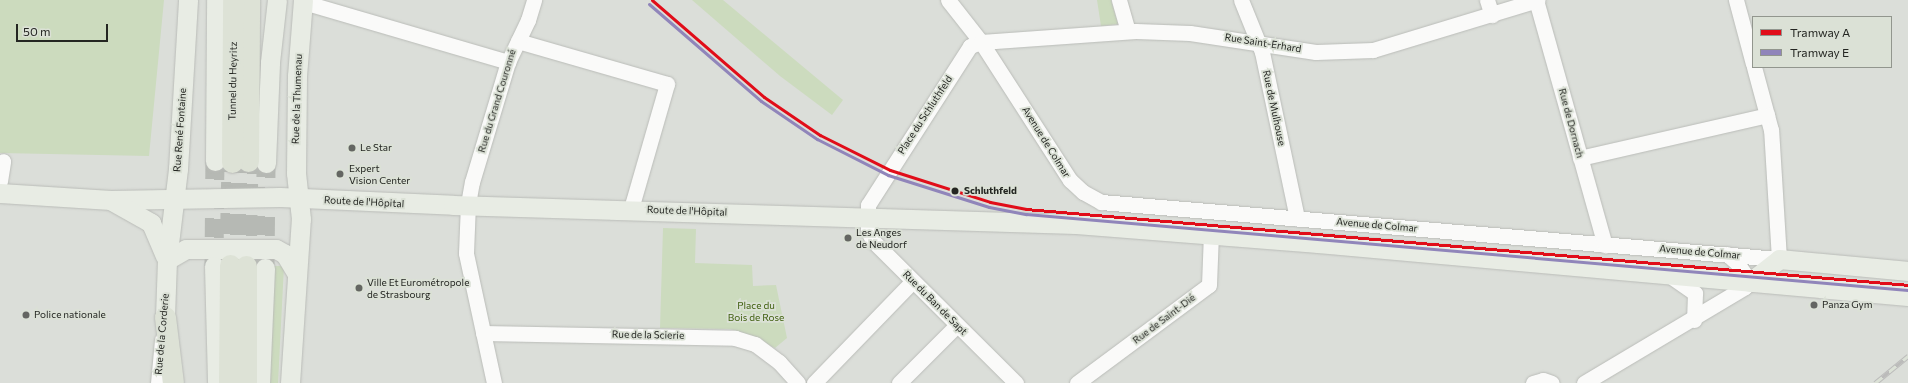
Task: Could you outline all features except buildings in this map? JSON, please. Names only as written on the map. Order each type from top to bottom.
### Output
[{"type":"highway","name":"Tunnel du Heyritz","points":[[234,0],[240,162]]},
{"type":"highway","name":"Tunnel du Heyritz","points":[[240,162],[250,0]]},
{"type":"highway","points":[[229,383],[239,266]]},
{"type":"highway","points":[[239,266],[246,383]]},
{"type":"highway","points":[[166,317],[173,383]]},
{"type":"main road","name":"Rue René Fontaine","points":[[167,260],[173,197],[178,169],[188,0]]},
{"type":"main road","points":[[216,0],[240,162]]},
{"type":"main road","points":[[240,162],[270,62],[277,0]]},
{"type":"main road","name":"Rue de la Thumenau","points":[[290,383],[296,272],[301,219],[296,173],[297,76],[303,1]]},
{"type":"main road","points":[[0,193],[111,200],[173,197]]},
{"type":"main road","name":"Route de l'Hôpital","points":[[173,197],[298,198],[868,216],[1076,224],[1211,234]]},
{"type":"main road","points":[[111,200],[151,223],[167,260],[186,250],[276,249],[285,254],[296,272]]},
{"type":"main road","points":[[1211,234],[1908,296]]},
{"type":"main road","points":[[1750,282],[1778,259]]},
{"type":"main road","name":"Avenue de Colmar","points":[[1778,259],[1908,271]]},
{"type":"main road","name":"Rue de la Corderie","points":[[166,317],[167,260]]},
{"type":"main road","points":[[217,383],[239,266]]},
{"type":"main road","points":[[239,266],[260,383]]},
{"type":"street","name":"Rue du Grand Couronné","points":[[494,383],[466,253],[468,204],[472,182],[508,62],[528,20],[534,0]]},
{"type":"street","name":"Avenue de Colmar","points":[[948,0],[980,42],[1070,180],[1092,198],[1121,204],[1778,259]]},
{"type":"street","points":[[1119,0],[1128,31]]},
{"type":"street","name":"Rue de Mulhouse","points":[[1241,0],[1258,42],[1297,218]]},
{"type":"street","points":[[1487,0],[1492,15]]},
{"type":"street","name":"Rue Saint-Erhard","points":[[980,42],[1128,31],[1190,32],[1316,52],[1374,50],[1537,0]]},
{"type":"street","name":"Rue de Dornach","points":[[1537,0],[1605,245]]},
{"type":"street","points":[[1736,0],[1752,60]]},
{"type":"street","points":[[303,1],[508,62]]},
{"type":"street","points":[[518,41],[667,84],[631,209]]},
{"type":"street","name":"Place du Schluthfeld","points":[[868,216],[868,205],[914,132],[966,52],[974,43],[980,42]]},
{"type":"street","points":[[1754,68],[1771,130],[1778,259]]},
{"type":"street","points":[[1580,158],[1767,115]]},
{"type":"street","points":[[0,181],[3,161]]},
{"type":"street","name":"Rue du Ban de Sapt","points":[[868,216],[868,231],[873,240],[1016,383]]},
{"type":"street","name":"Rue de Saint-Dié","points":[[1077,383],[1208,285],[1211,234]]},
{"type":"street","points":[[1584,383],[1733,297],[1750,282],[1738,264],[1727,254]]},
{"type":"street","points":[[1668,274],[1695,293],[1694,320]]},
{"type":"street","points":[[814,383],[913,281]]},
{"type":"street","name":"Rue de la Corderie","points":[[158,383],[166,317]]},
{"type":"street","points":[[899,383],[957,324]]},
{"type":"street","name":"Rue de la Scierie","points":[[483,333],[735,338],[755,344],[782,365],[798,383]]},
{"type":"street","points":[[1532,383],[1543,380],[1552,383]]},
{"type":"green space","points":[[0,0],[164,0],[149,156],[0,153]]},
{"type":"green space","points":[[692,0],[723,0],[843,100],[832,115],[780,76]]},
{"type":"green space","points":[[1097,0],[1111,0],[1118,24],[1101,26]]},
{"type":"green space","name":"Place du Bois de Rose","points":[[663,228],[696,229],[695,263],[752,265],[753,286],[776,285],[787,338],[775,348],[746,334],[730,329],[660,328]]},
{"type":"green space","points":[[274,266],[284,266],[278,383],[270,383]]},
{"type":"tunnel","points":[[214,266],[215,161]]},
{"type":"tunnel","points":[[246,266],[248,161]]},
{"type":"tunnel","points":[[230,265],[232,162]]},
{"type":"tunnel","points":[[265,264],[266,163]]},
{"type":"railway","points":[[1875,383],[1908,356]]},
{"type":"tram line","name":"A","points":[[652,0],[764,97],[820,135],[890,170],[990,202],[1026,209],[1908,285]]},
{"type":"tram line","name":"E","points":[[649,4],[761,101],[817,139],[888,175],[989,207],[1026,214],[1908,290]]},
{"type":"place","name":"Le Star","points":[[352,148]]},
{"type":"place","name":"Expert Vision Center","points":[[340,174]]},
{"type":"place","name":"Schluthfeld","points":[[955,191]]},
{"type":"place","name":"Les Anges de Neudorf","points":[[848,238]]},
{"type":"place","name":"Ville Et Eurométropole de Strasbourg","points":[[359,288]]},
{"type":"place","name":"Panza Gym","points":[[1814,305]]},
{"type":"place","name":"Police nationale","points":[[26,315]]}]
